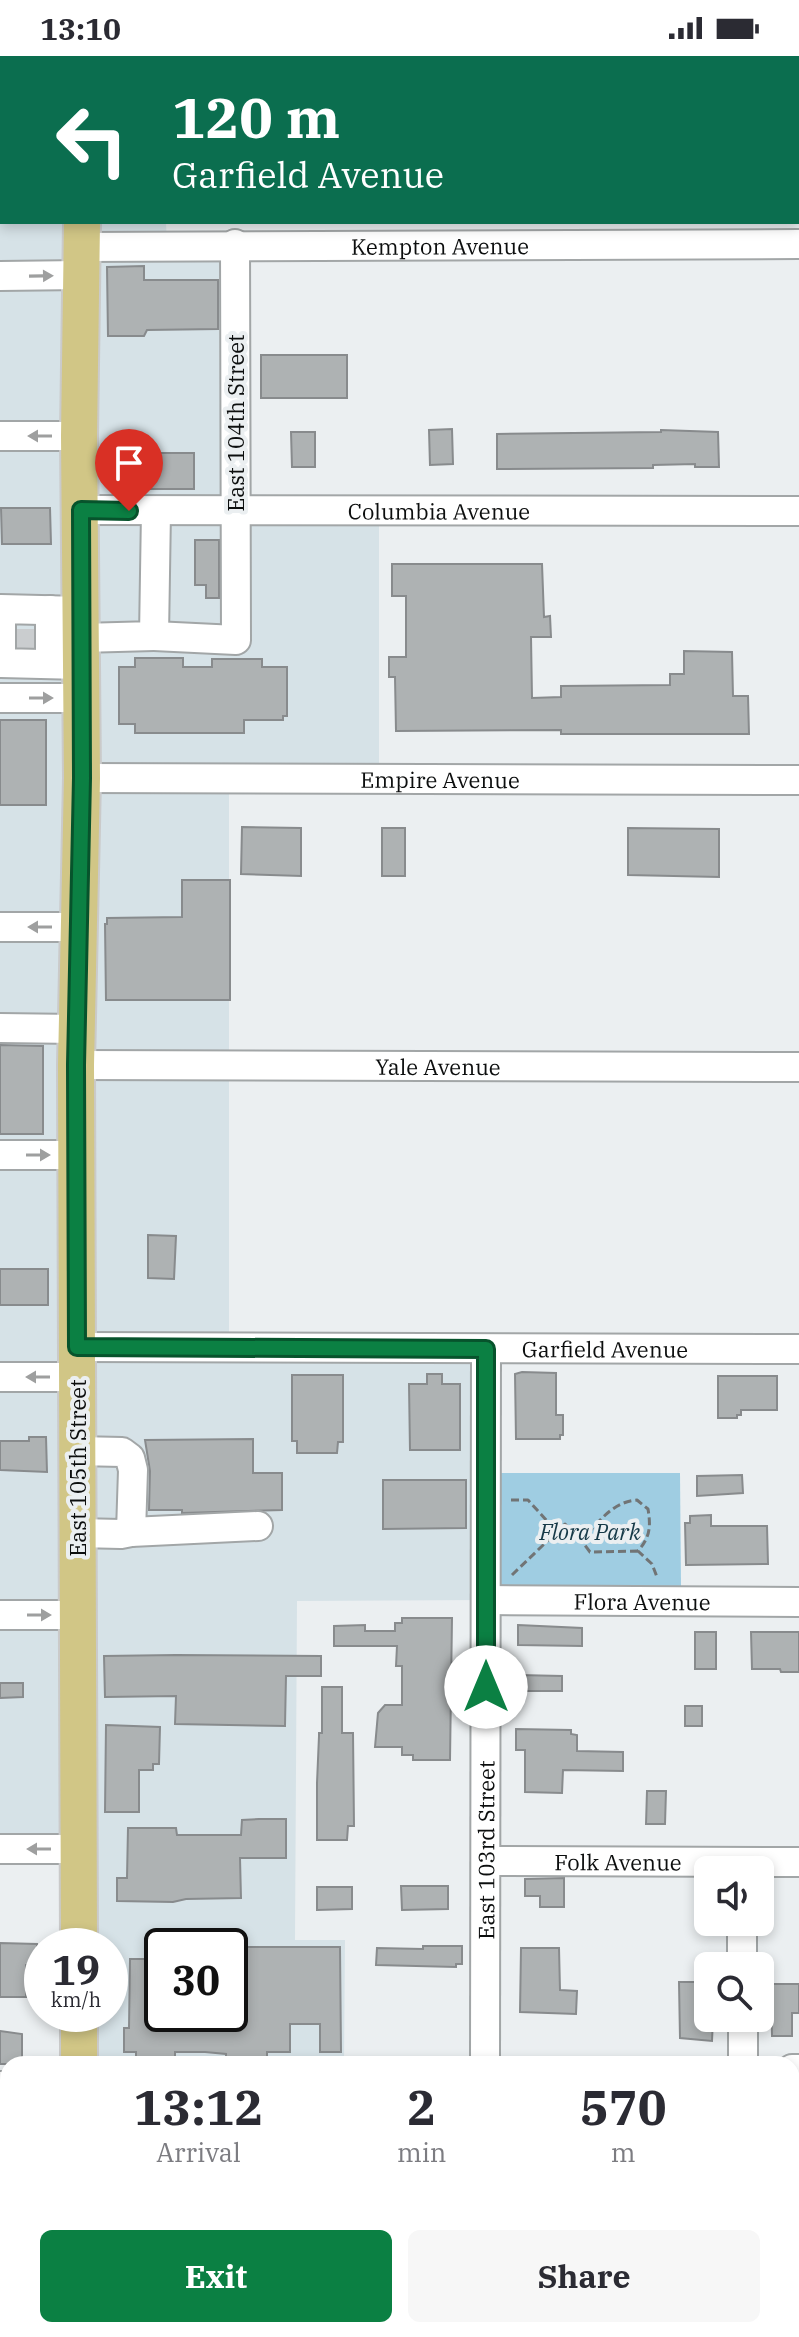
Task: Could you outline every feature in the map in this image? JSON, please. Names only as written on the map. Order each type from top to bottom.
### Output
[{"type":"main road","name":"East 105th Street","points":[[79,1928],[76,1065],[82,778],[49,645],[81,510],[82,248]]},
{"type":"main road","points":[[79,2032],[79,2056]]},
{"type":"street","name":"Kempton Avenue","points":[[0,276],[82,248],[235,244],[799,244]]},
{"type":"street","name":"East 104th Street","points":[[154,636],[236,640],[235,244]]},
{"type":"street","points":[[0,436],[79,436]]},
{"type":"street","name":"Columbia Avenue","points":[[81,510],[799,511]]},
{"type":"street","points":[[1,698],[49,645],[154,636],[156,511]]},
{"type":"street","points":[[1,698],[49,645]]},
{"type":"street","name":"Empire Avenue","points":[[82,778],[799,780]]},
{"type":"street","points":[[0,927],[81,927]]},
{"type":"street","points":[[0,1028],[77,1029]]},
{"type":"street","name":"Yale Avenue","points":[[76,1065],[799,1067]]},
{"type":"street","points":[[0,1155],[76,1155]]},
{"type":"street","name":"Garfield Avenue","points":[[0,1377],[77,1362],[486,1349],[799,1349]]},
{"type":"street","name":"East 103rd Street","points":[[485,2056],[486,1861],[495,1591],[486,1349]]},
{"type":"street","points":[[77,1451],[122,1452],[130,1458],[133,1470],[131,1532]]},
{"type":"street","points":[[78,1533],[121,1534],[258,1526]]},
{"type":"street","name":"Flora Avenue","points":[[495,1591],[799,1602]]},
{"type":"street","points":[[0,1615],[78,1615]]},
{"type":"street","points":[[0,1849],[78,1849]]},
{"type":"street","name":"Folk Avenue","points":[[486,1861],[694,1864]]},
{"type":"street","name":"Folk Avenue","points":[[774,1863],[799,1862]]},
{"type":"street","points":[[743,2032],[743,2056]]},
{"type":"path","points":[[504,1500],[528,1500],[557,1532]]},
{"type":"path","points":[[581,1540],[604,1519],[610,1509],[622,1501],[637,1500],[648,1509],[650,1525],[647,1540],[638,1551]]},
{"type":"path","points":[[495,1591],[565,1524],[590,1552],[638,1551],[652,1564],[660,1584]]},
{"type":"shaded area","points":[[0,224],[166,224],[167,245],[235,244],[236,511],[379,511],[379,777],[229,777],[229,1347],[486,1349],[486,1600],[297,1601],[295,1940],[345,1940],[344,2056],[79,2056],[79,2032],[128,2032],[128,1928],[79,1928],[78,1849],[0,1849]]},
{"type":"green space","name":"Flora Park","points":[[500,1473],[680,1473],[681,1587],[501,1589]]},
{"type":"building","points":[[144,266],[144,280],[218,280],[218,329],[147,330],[144,336],[108,336],[107,267]]},
{"type":"building","points":[[261,355],[347,355],[347,398],[261,398]]},
{"type":"building","points":[[452,429],[453,464],[430,465],[429,430]]},
{"type":"building","points":[[661,430],[718,432],[719,467],[695,467],[695,464],[653,465],[653,468],[497,469],[497,434]]},
{"type":"building","points":[[291,432],[315,432],[315,467],[292,467]]},
{"type":"building","points":[[110,453],[194,453],[194,489],[110,489],[110,479],[106,479],[106,460],[110,460]]},
{"type":"building","points":[[1,508],[50,508],[51,544],[2,544]]},
{"type":"building","points":[[195,540],[219,540],[219,598],[206,598],[206,585],[195,585]]},
{"type":"building","points":[[392,564],[542,564],[544,617],[550,616],[551,637],[531,637],[532,698],[561,697],[561,686],[670,685],[670,674],[684,674],[684,651],[732,652],[733,696],[748,696],[749,734],[561,734],[561,730],[396,731],[395,677],[389,677],[389,657],[406,657],[406,596],[392,596]]},
{"type":"building","points":[[135,658],[183,658],[183,667],[212,667],[212,659],[262,659],[262,667],[287,667],[287,716],[283,716],[283,720],[244,720],[244,733],[135,733],[135,724],[119,724],[119,667],[135,667]]},
{"type":"building","points":[[0,720],[46,720],[46,805],[0,805]]},
{"type":"building","points":[[242,827],[301,828],[301,876],[241,874]]},
{"type":"building","points":[[382,828],[405,828],[405,876],[382,876]]},
{"type":"building","points":[[628,828],[719,829],[719,877],[628,875]]},
{"type":"building","points":[[182,880],[230,880],[230,1000],[106,1000],[107,918],[182,917]]},
{"type":"building","points":[[0,1045],[43,1046],[43,1134],[0,1134]]},
{"type":"building","points":[[148,1235],[176,1236],[174,1279],[148,1278]]},
{"type":"building","points":[[0,1269],[48,1269],[48,1305],[0,1305]]},
{"type":"building","points":[[556,1373],[556,1415],[563,1415],[563,1435],[560,1439],[516,1439],[515,1374]]},
{"type":"building","points":[[427,1374],[442,1374],[442,1384],[460,1384],[460,1450],[410,1450],[409,1384],[427,1384]]},
{"type":"building","points":[[292,1375],[343,1375],[343,1442],[338,1442],[337,1453],[297,1453],[297,1441],[292,1441]]},
{"type":"building","points":[[718,1376],[777,1376],[777,1410],[741,1410],[737,1418],[718,1418]]},
{"type":"building","points":[[29,1437],[46,1437],[47,1472],[0,1470],[0,1441],[29,1441]]},
{"type":"building","points":[[253,1439],[253,1473],[282,1473],[282,1510],[182,1513],[182,1510],[149,1510],[150,1471],[145,1440]]},
{"type":"building","points":[[742,1475],[743,1493],[697,1496],[697,1476]]},
{"type":"building","points":[[383,1480],[466,1480],[466,1528],[383,1529]]},
{"type":"building","points":[[711,1515],[711,1526],[767,1526],[768,1564],[686,1565],[685,1523],[690,1523],[690,1516]]},
{"type":"building","points":[[402,1618],[452,1618],[450,1760],[413,1760],[413,1755],[402,1755],[402,1747],[375,1747],[378,1713],[385,1705],[402,1705],[402,1666],[396,1666],[397,1646],[334,1646],[334,1626],[365,1625],[365,1631],[395,1631],[395,1623],[402,1623]]},
{"type":"building","points":[[518,1625],[582,1628],[582,1646],[518,1645]]},
{"type":"building","points":[[695,1632],[716,1632],[716,1669],[695,1669]]},
{"type":"building","points":[[751,1632],[799,1632],[799,1672],[752,1669]]},
{"type":"building","points":[[104,1656],[321,1656],[321,1676],[286,1676],[285,1726],[175,1724],[176,1696],[105,1697]]},
{"type":"building","points":[[518,1675],[562,1676],[562,1691],[518,1691]]},
{"type":"building","points":[[0,1683],[23,1683],[23,1697],[0,1698]]},
{"type":"building","points":[[322,1687],[342,1687],[342,1733],[353,1733],[354,1826],[348,1826],[347,1840],[317,1840]]},
{"type":"building","points":[[685,1706],[702,1706],[702,1726],[685,1726]]},
{"type":"building","points":[[106,1725],[160,1727],[159,1764],[153,1764],[153,1770],[139,1770],[139,1812],[105,1812]]},
{"type":"building","points":[[516,1729],[571,1730],[571,1734],[577,1735],[577,1751],[623,1752],[623,1771],[563,1770],[562,1793],[525,1792],[525,1750],[516,1750]]},
{"type":"building","points":[[647,1791],[666,1791],[665,1824],[646,1824]]},
{"type":"building","points":[[286,1819],[286,1858],[240,1858],[241,1898],[117,1901],[117,1878],[127,1878],[128,1828],[176,1828],[177,1835],[241,1835],[242,1820]]},
{"type":"building","points":[[564,1878],[564,1907],[540,1907],[540,1896],[525,1896],[525,1879]]},
{"type":"building","points":[[401,1886],[448,1886],[448,1909],[402,1910]]},
{"type":"building","points":[[317,1887],[352,1887],[352,1909],[317,1910]]},
{"type":"building","points":[[0,1943],[24,1944],[24,1997],[0,1997]]},
{"type":"building","points":[[423,1946],[462,1946],[462,1964],[456,1964],[456,1967],[376,1965],[377,1948],[423,1949]]},
{"type":"building","points":[[248,1947],[340,1947],[341,2052],[320,2052],[320,2024],[290,2024],[290,2052],[267,2052],[267,2056],[175,2052],[175,2056],[136,2056],[136,2052],[124,2052],[124,2032],[128,2032],[129,2028],[130,1959],[144,1959],[144,2032],[248,2032]]},
{"type":"building","points":[[521,1948],[559,1948],[560,1990],[577,1991],[576,2014],[520,2012]]},
{"type":"building","points":[[679,1982],[694,1982],[694,2032],[712,2032],[712,2041],[680,2038]]},
{"type":"building","points":[[774,1984],[799,1984],[799,2013],[792,2013],[792,2036],[772,2036]]},
{"type":"building","points":[[0,2031],[22,2034],[22,2056],[0,2056]]},
{"type":"tunnel","points":[[27,629],[27,648]]},
{"type":"route","points":[[129,511],[81,510],[77,1347],[486,1349],[486,1687]]}]
